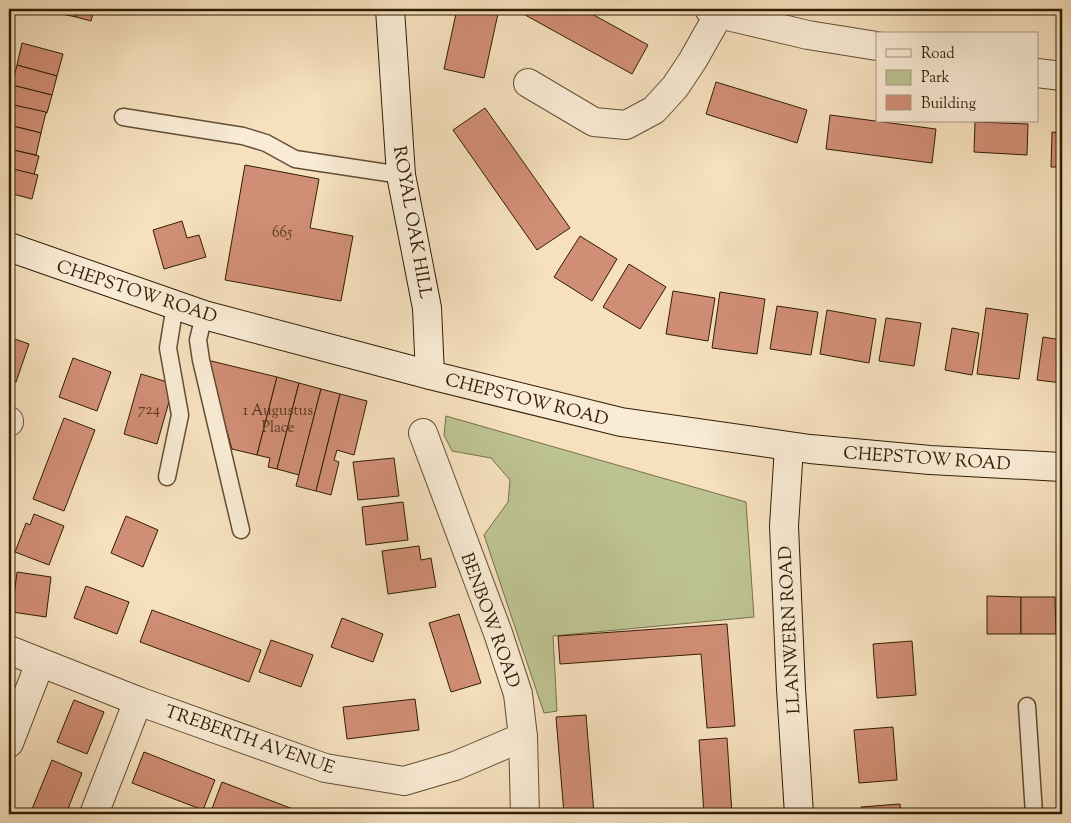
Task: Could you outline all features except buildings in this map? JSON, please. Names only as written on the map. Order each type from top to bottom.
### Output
[{"type":"street","name":"ROYAL OAK HILL","points":[[390,9],[401,175],[427,308],[430,375]]},
{"type":"street","points":[[528,83],[594,122],[626,125],[654,110],[675,87],[693,60],[714,11],[808,35],[876,46]]},
{"type":"street","points":[[1038,73],[1062,76]]},
{"type":"street","name":"CHEPSTOW ROAD","points":[[9,247],[204,315],[430,375],[621,422],[789,446],[930,460],[1062,467]]},
{"type":"street","name":"BENBOW ROAD","points":[[423,433],[518,694],[523,737],[525,814]]},
{"type":"street","name":"LLANWERN ROAD","points":[[789,446],[784,526],[799,814]]},
{"type":"street","name":"TREBERTH AVENUE","points":[[9,650],[138,701],[325,768],[404,782],[455,766],[523,737]]},
{"type":"street","points":[[9,743],[40,663]]},
{"type":"street","points":[[100,813],[138,701]]},
{"type":"lane","points":[[123,117],[242,136],[266,144],[295,159],[401,175]]},
{"type":"lane","points":[[167,477],[180,415],[168,348],[175,305]]},
{"type":"lane","points":[[204,315],[198,340],[201,360],[241,530]]},
{"type":"lane","points":[[1027,706],[1034,814]]},
{"type":"green space","points":[[446,416],[746,502],[754,617],[553,636],[557,711],[544,713],[484,535],[508,502],[510,480],[491,458],[452,451],[444,435]]}]
